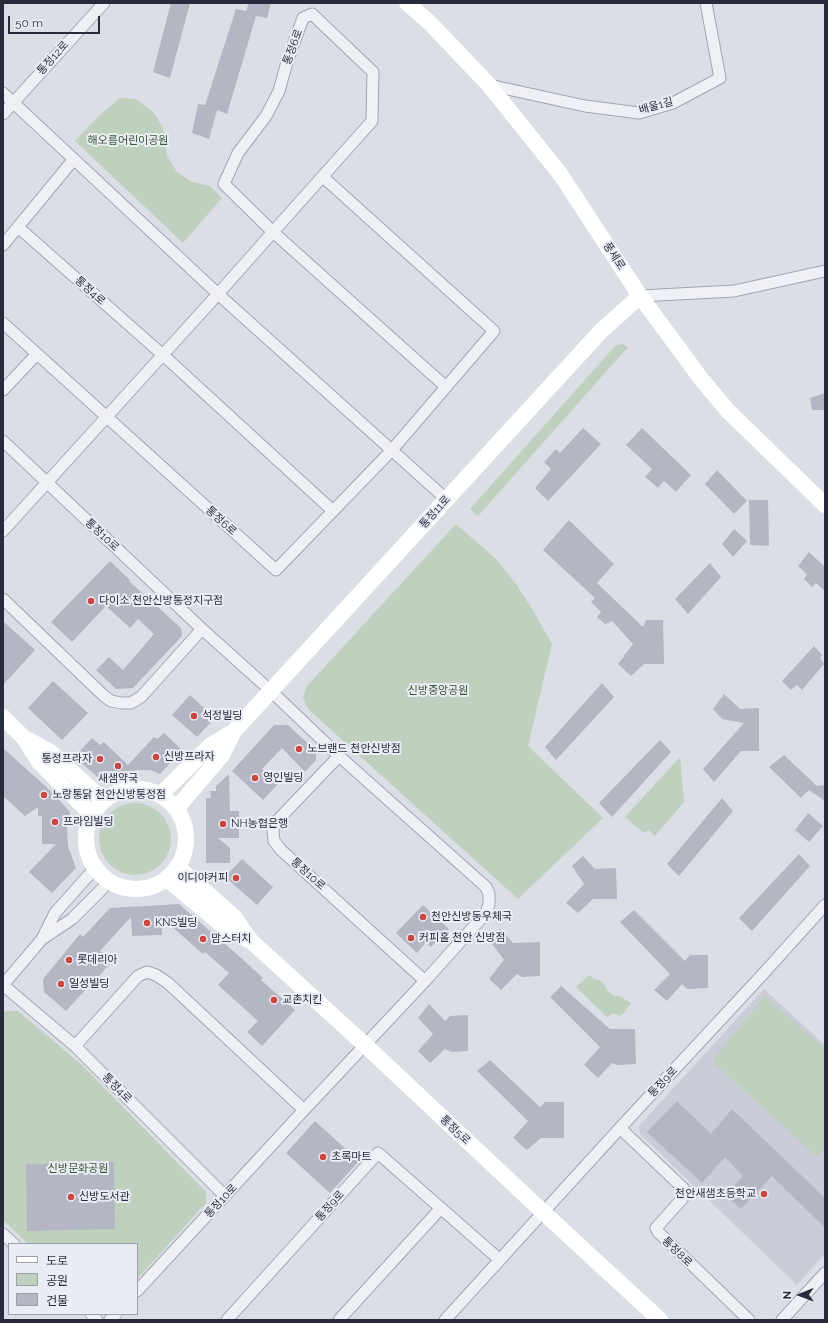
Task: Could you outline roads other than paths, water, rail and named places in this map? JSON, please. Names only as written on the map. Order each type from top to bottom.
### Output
[{"type":"street","name":"통정12로","points":[[3,114],[104,3]]},
{"type":"street","name":"풍세로","points":[[407,3],[430,23],[489,85],[561,174],[640,296],[702,380],[728,411],[825,505]]},
{"type":"street","name":"배울1길","points":[[489,85],[585,106],[639,113],[673,103],[720,78],[706,3]]},
{"type":"street","name":"통정6로","points":[[218,294],[273,232],[323,177],[372,121],[373,72],[312,14],[303,18],[287,62],[279,91],[266,116],[238,153],[224,184],[273,232],[446,388]]},
{"type":"street","points":[[3,93],[218,294],[446,499]]},
{"type":"street","points":[[3,245],[74,159]]},
{"type":"street","name":"통정6로","points":[[106,416],[276,570],[392,450],[494,331],[323,177]]},
{"type":"street","name":"통정4로","points":[[18,227],[163,355]]},
{"type":"street","points":[[640,296],[734,291],[825,271]]},
{"type":"street","points":[[3,531],[218,294]]},
{"type":"street","name":"통정11로","points":[[234,731],[601,331],[640,296]]},
{"type":"street","points":[[3,323],[106,416]]},
{"type":"street","points":[[3,390],[37,354]]},
{"type":"street","points":[[163,355],[332,511]]},
{"type":"street","name":"통정10로","points":[[3,441],[339,756],[486,887],[489,894],[489,904],[486,913],[425,981],[138,1290]]},
{"type":"street","points":[[3,599],[104,696],[111,701],[121,703],[131,703],[141,697],[202,629]]},
{"type":"street","points":[[3,717],[23,736],[49,751],[103,800]]},
{"type":"street","points":[[160,795],[211,745],[234,731]]},
{"type":"street","points":[[176,809],[222,755],[234,731]]},
{"type":"street","points":[[23,736],[38,762],[92,815]]},
{"type":"street","name":"통정10로","points":[[339,756],[275,823],[273,831],[274,841],[286,855],[425,981]]},
{"type":"street","points":[[136,788],[152,791],[160,795],[167,799],[176,809],[185,827],[186,844],[181,861],[173,873],[158,884],[141,889],[125,888],[109,882],[95,868],[89,857],[85,841],[87,825],[92,815],[103,800],[120,790],[136,788]]},
{"type":"street","points":[[3,985],[42,939],[56,913],[95,868]]},
{"type":"street","name":"통정5로","points":[[173,873],[235,918],[250,940],[660,1320]]},
{"type":"street","points":[[42,939],[72,919],[109,882]]},
{"type":"street","name":"통정9로","points":[[445,1320],[825,905]]},
{"type":"street","points":[[75,1046],[138,976],[147,972],[156,975],[168,983],[304,1110]]},
{"type":"street","name":"통정4로","points":[[3,985],[75,1046],[225,1196]]},
{"type":"street","name":"통정8로","points":[[620,1128],[684,1189],[685,1194],[682,1199],[656,1228],[658,1232],[749,1320]]},
{"type":"street","name":"통정9로","points":[[227,1320],[378,1153],[500,1260]]},
{"type":"street","points":[[339,1320],[441,1208]]},
{"type":"street","points":[[3,1234],[13,1243]]},
{"type":"street","points":[[782,1320],[825,1273]]},
{"type":"place","name":"다이소 천안신방통정지구점","points":[[91,601]]},
{"type":"place","name":"석정빌딩","points":[[194,716]]},
{"type":"place","name":"노브랜드 천안신방점","points":[[299,749]]},
{"type":"place","name":"신방프라자","points":[[156,757]]},
{"type":"place","name":"통정프라자","points":[[100,759]]},
{"type":"place","name":"새샘약국","points":[[118,766]]},
{"type":"place","name":"영인빌딩","points":[[255,778]]},
{"type":"place","name":"노랑통닭 천안신방통정점","points":[[44,795]]},
{"type":"place","name":"프라임빌딩","points":[[55,822]]},
{"type":"place","name":"NH농협은행","points":[[223,824]]},
{"type":"place","name":"이디야커피","points":[[236,878]]},
{"type":"place","name":"천안신방동우체국","points":[[423,917]]},
{"type":"place","name":"KNS빌딩","points":[[147,923]]},
{"type":"place","name":"커피홀 천안 신방점","points":[[411,938]]},
{"type":"place","name":"맘스터치","points":[[203,939]]},
{"type":"place","name":"롯데리아","points":[[69,960]]},
{"type":"place","name":"일성빌딩","points":[[61,984]]},
{"type":"place","name":"교촌치킨","points":[[274,1000]]},
{"type":"place","name":"초록마트","points":[[323,1157]]},
{"type":"place","name":"천안새샘초등학교","points":[[764,1194]]},
{"type":"place","name":"신방도서관","points":[[71,1197]]},
{"type":"park label","name":"해오름어린이공원","points":[[128,141]]},
{"type":"park label","name":"신방중앙공원","points":[[438,691]]},
{"type":"park label","name":"신방문화공원","points":[[78,1169]]}]
